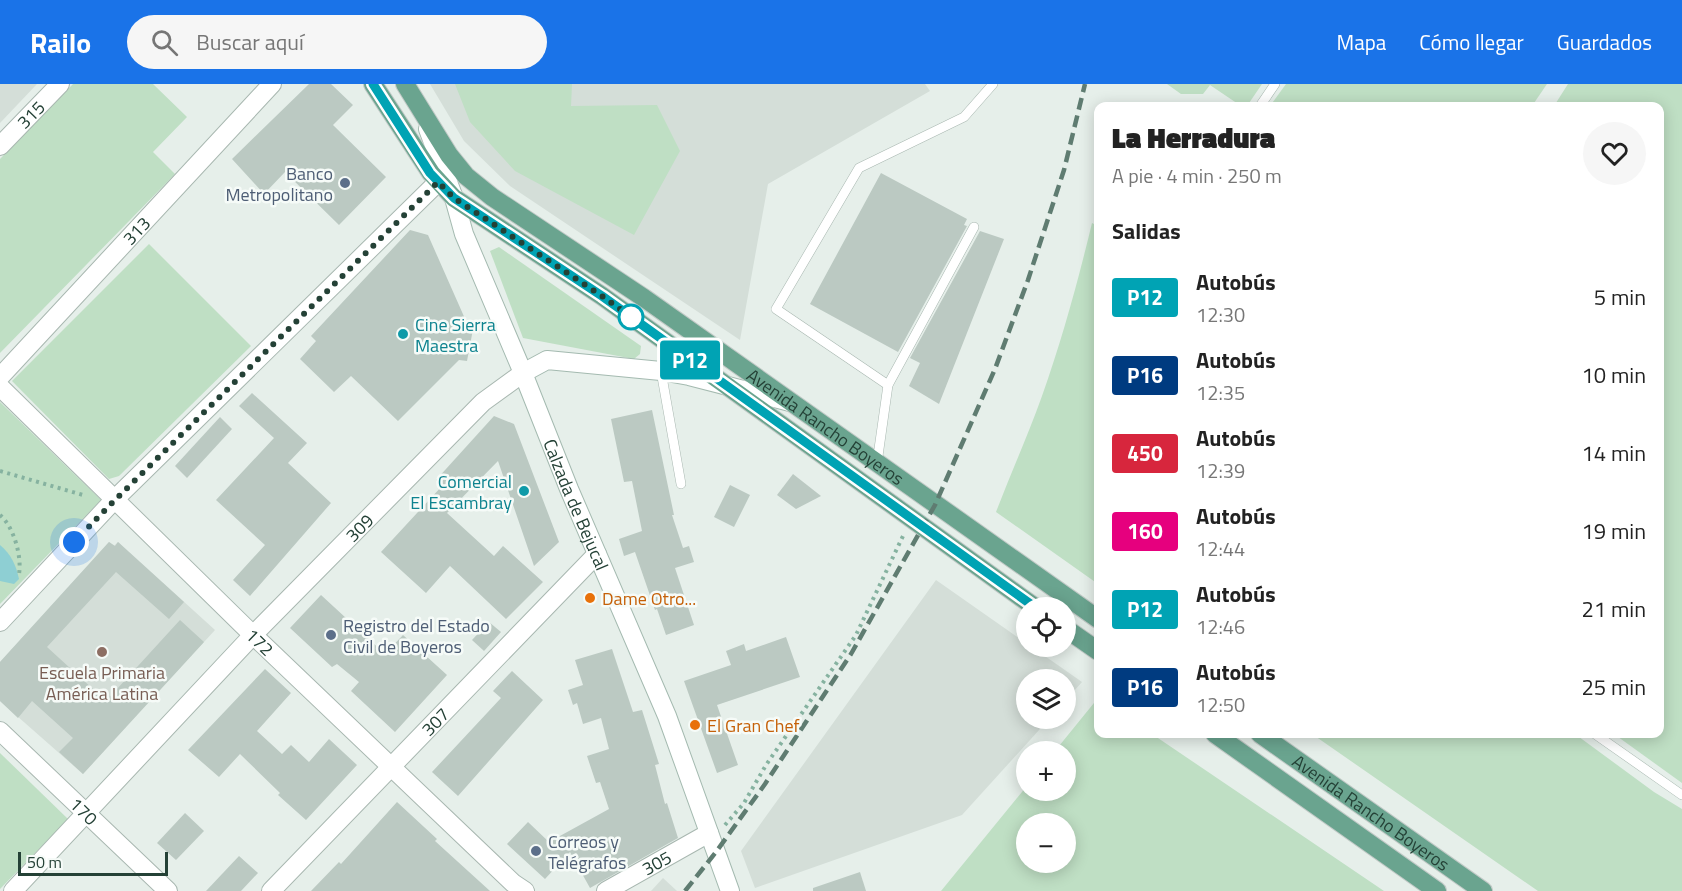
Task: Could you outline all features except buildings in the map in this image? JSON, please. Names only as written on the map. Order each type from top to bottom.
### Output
[{"type":"main road","name":"Avenida Rancho Boyeros","points":[[373,84],[417,154],[438,182],[454,198],[602,296],[1021,597]]},
{"type":"main road","name":"Avenida Rancho Boyeros","points":[[405,84],[449,155],[466,176],[492,197],[644,298],[1094,616]]},
{"type":"main road","points":[[1076,636],[1094,648]]},
{"type":"main road","name":"Avenida Rancho Boyeros","points":[[1221,738],[1437,891]]},
{"type":"main road","name":"Avenida Rancho Boyeros","points":[[1266,738],[1483,891]]},
{"type":"street","name":"315","points":[[0,146],[60,84]]},
{"type":"street","name":"313","points":[[0,377],[272,84]]},
{"type":"street","name":"Calzada de Bejucal","points":[[423,115],[454,198],[464,234],[569,489],[670,723],[730,891]]},
{"type":"street","points":[[0,622],[116,499],[438,182]]},
{"type":"street","name":"309","points":[[13,891],[253,635],[483,402],[523,373],[547,360],[661,371],[792,403]]},
{"type":"street","name":"172","points":[[0,387],[514,888]]},
{"type":"street","name":"307","points":[[271,891],[597,554]]},
{"type":"street","name":"170","points":[[0,731],[168,891]]},
{"type":"street","name":"305","points":[[606,891],[709,833]]},
{"type":"lane","points":[[888,385],[776,309],[860,168],[964,117],[993,84]]},
{"type":"lane","points":[[1263,102],[1275,84]]},
{"type":"lane","points":[[877,464],[888,385],[974,227]]},
{"type":"lane","points":[[661,371],[681,484]]},
{"type":"lane","points":[[1601,738],[1682,795]]},
{"type":"path","points":[[0,471],[101,500],[116,499]]},
{"type":"path","points":[[0,515],[10,528],[21,565],[18,584]]},
{"type":"path","points":[[709,833],[724,826],[744,803],[765,765],[856,635],[911,519]]},
{"type":"shaded area","points":[[0,84],[37,84],[0,123]]},
{"type":"shaded area","points":[[430,84],[925,84],[930,91],[768,184],[740,340],[510,186],[464,141]]},
{"type":"shaded area","name":"Escuela Primaria América Latina","points":[[109,542],[114,546],[118,542],[215,630],[83,774],[0,701],[0,662]]},
{"type":"shaded area","points":[[936,580],[1016,636],[1016,657],[1046,657],[1063,669],[1016,669],[1016,729],[1040,729],[1029,741],[1016,741],[1016,755],[962,815],[755,888],[741,851]]},
{"type":"shaded area","points":[[1076,678],[1082,682],[1076,689]]},
{"type":"shaded area","points":[[663,878],[677,891],[651,891]]},
{"type":"green space","points":[[73,84],[153,84],[187,117],[153,152],[175,174],[0,353],[0,159]]},
{"type":"green space","points":[[455,84],[572,84],[571,106],[657,105],[680,151],[634,235],[515,171],[470,122]]},
{"type":"green space","points":[[1167,84],[1262,84],[1250,102],[1235,102],[1210,85],[1203,94],[1181,94]]},
{"type":"green space","points":[[1286,84],[1547,84],[1535,102],[1273,102]]},
{"type":"green space","points":[[1568,84],[1682,84],[1682,783],[1620,738],[1664,738],[1664,102],[1557,102]]},
{"type":"green space","points":[[1092,223],[1094,224],[1094,581],[996,512],[1049,375]]},
{"type":"green space","points":[[149,244],[251,346],[119,476],[109,479],[12,381]]},
{"type":"green space","points":[[499,247],[641,346],[640,354],[634,359],[523,338],[490,251]]},
{"type":"green space","points":[[0,402],[101,500],[0,604]]},
{"type":"green space","points":[[1094,703],[1094,738],[1158,738],[1384,891],[941,891],[1016,799],[1076,801],[1076,741],[1063,741],[1073,729],[1076,729],[1076,725]]},
{"type":"green space","points":[[1318,738],[1580,738],[1654,792],[1682,809],[1682,891],[1538,891]]},
{"type":"green space","points":[[0,753],[68,819],[0,889]]},
{"type":"water","points":[[0,545],[10,556],[16,569],[19,579],[14,584],[0,581]]},
{"type":"railway","points":[[685,891],[765,784],[851,654],[935,505],[995,369],[1028,280],[1064,170],[1085,84]]},
{"type":"bus line","name":"P12","points":[[373,84],[430,173],[454,198],[602,296],[1020,597]]},
{"type":"place","name":"Banco Metropolitano","points":[[345,183]]},
{"type":"place","name":"Cine Sierra Maestra","points":[[403,334]]},
{"type":"place","name":"Comercial El Escambray","points":[[524,491]]},
{"type":"place","name":"Dame Otro...","points":[[590,598]]},
{"type":"place","name":"Registro del Estado Civil de Boyeros","points":[[331,635]]},
{"type":"place","name":"Escuela Primaria América Latina","points":[[102,652]]},
{"type":"place","name":"El Gran Chef","points":[[695,725]]},
{"type":"place","name":"Correos y Telégrafos","points":[[536,851]]},
{"type":"route","points":[[74,542],[438,182],[454,198],[635,320],[631,317]]}]
